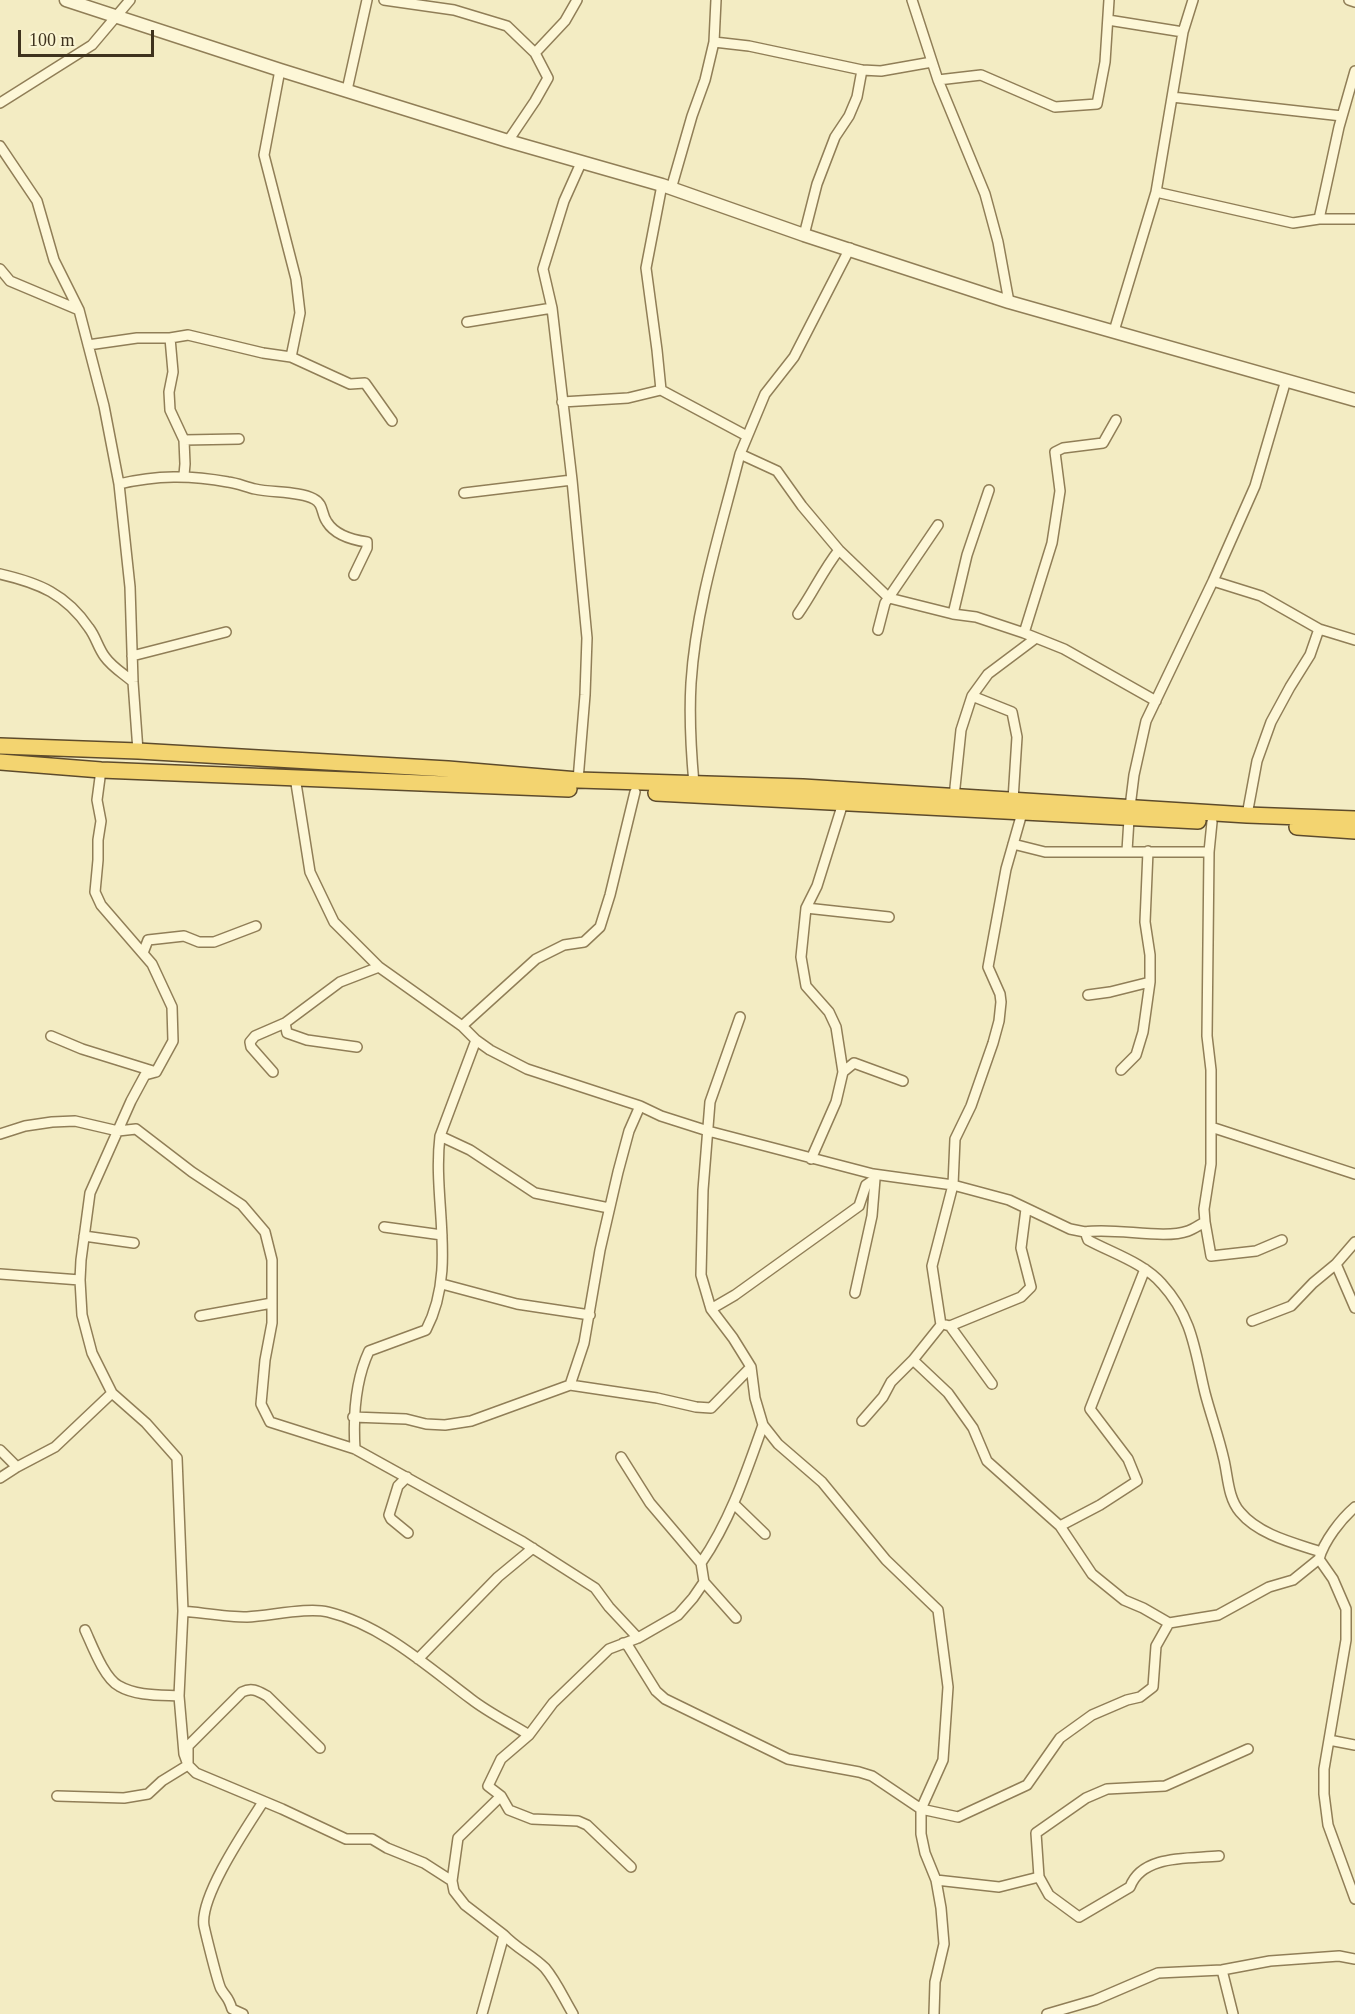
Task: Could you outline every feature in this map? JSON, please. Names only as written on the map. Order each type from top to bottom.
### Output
[{"type":"highway","points":[[0,746],[448,769],[578,780],[803,787],[954,797],[1018,807]]},
{"type":"highway","points":[[0,762],[101,770],[843,803],[1355,819]]},
{"type":"highway","points":[[1129,813],[1212,822],[1355,831]]},
{"type":"street","points":[[66,0],[508,141],[667,187],[804,235],[850,248],[1009,302],[1355,400]]},
{"type":"street","points":[[0,103],[92,45],[130,0]]},
{"type":"street","points":[[347,90],[367,0]]},
{"type":"street","points":[[384,0],[454,5],[507,26],[536,53],[548,78],[508,141]]},
{"type":"street","points":[[536,53],[565,21],[577,0]]},
{"type":"street","points":[[660,390],[646,268],[667,187],[705,80],[714,42],[716,0]]},
{"type":"street","points":[[912,0],[938,80],[985,194],[998,242],[1009,302]]},
{"type":"street","points":[[938,80],[981,75],[1055,107],[1097,104],[1105,62],[1109,0]]},
{"type":"street","points":[[1114,331],[1156,192],[1183,32],[1193,0]]},
{"type":"street","points":[[1349,0],[1355,2]]},
{"type":"street","points":[[1108,20],[1183,32]]},
{"type":"street","points":[[714,42],[749,46],[862,70],[881,71],[932,62]]},
{"type":"street","points":[[280,70],[264,156],[296,279],[300,313],[291,357]]},
{"type":"street","points":[[804,235],[817,184],[835,137],[849,116],[857,97],[862,70]]},
{"type":"street","points":[[1319,219],[1342,116],[1355,71]]},
{"type":"street","points":[[1172,97],[1342,116]]},
{"type":"street","points":[[0,146],[36,201],[54,260],[79,310],[104,406],[119,484],[130,587],[138,752]]},
{"type":"street","points":[[578,780],[585,695],[586,638],[572,480],[552,308],[543,269],[564,201],[581,163]]},
{"type":"street","points":[[1156,192],[1293,223],[1319,219],[1355,219]]},
{"type":"street","points":[[694,784],[690,735],[691,683],[697,637],[706,583],[740,454],[765,394],[794,357],[850,248]]},
{"type":"street","points":[[0,270],[10,281],[79,310]]},
{"type":"street","points":[[467,322],[552,308]]},
{"type":"street","points":[[88,345],[137,338],[170,338],[188,335],[263,353],[291,357],[350,384],[365,383],[392,421]]},
{"type":"street","points":[[170,338],[174,372],[169,392],[170,410],[184,440],[184,476]]},
{"type":"street","points":[[1127,851],[1134,775],[1146,721],[1213,581],[1255,486],[1286,380]]},
{"type":"street","points":[[562,402],[628,398],[660,390],[747,436]]},
{"type":"street","points":[[1024,633],[1052,543],[1060,491],[1055,452],[1063,448],[1103,443],[1116,420]]},
{"type":"street","points":[[184,440],[239,439]]},
{"type":"street","points":[[740,454],[777,471],[802,506],[839,550],[889,597],[953,614],[976,616],[1024,633],[1064,649],[1156,701]]},
{"type":"street","points":[[119,484],[134,480],[184,476],[231,482],[255,489],[315,499],[320,503],[327,522],[331,526],[348,539],[367,542],[367,548],[354,575]]},
{"type":"street","points":[[465,493],[572,480]]},
{"type":"street","points":[[953,614],[967,555],[989,490]]},
{"type":"street","points":[[878,630],[885,603],[938,525]]},
{"type":"street","points":[[798,614],[819,583],[825,567],[839,550]]},
{"type":"street","points":[[0,573],[29,581],[55,593],[75,609],[91,630],[105,658],[133,682]]},
{"type":"street","points":[[1213,581],[1261,596],[1319,629],[1355,640]]},
{"type":"street","points":[[1247,815],[1257,761],[1271,723],[1310,655],[1319,629]]},
{"type":"street","points":[[132,656],[226,632]]},
{"type":"street","points":[[954,797],[961,730],[972,696],[988,674],[1036,638]]},
{"type":"street","points":[[972,696],[1012,712],[1017,736],[1018,807],[988,967],[1000,994],[999,1021],[970,1106],[955,1139],[953,1185],[932,1266],[945,1325],[992,1384]]},
{"type":"street","points":[[101,770],[97,800],[101,821],[94,892],[101,905],[143,953],[161,981],[172,1007],[173,1041],[156,1072],[145,1075],[90,1193],[80,1280],[82,1315],[92,1353],[112,1393],[146,1423],[177,1458],[183,1611],[179,1696],[184,1754],[188,1765],[196,1773],[346,1839],[372,1839],[387,1848],[424,1863],[452,1881]]},
{"type":"street","points":[[295,777],[310,872],[334,922],[379,967],[462,1026],[476,1040],[527,1069],[708,1131],[874,1177],[953,1185],[1009,1200],[1070,1229],[1085,1232],[1106,1230],[1166,1234],[1187,1232],[1205,1222]]},
{"type":"street","points":[[462,1026],[536,959],[564,945],[584,942],[600,927],[635,792]]},
{"type":"street","points":[[811,1159],[836,1102],[843,1072],[836,1028],[829,1012],[806,986],[801,957],[806,908],[817,886],[843,803]]},
{"type":"street","points":[[1212,822],[1209,852],[1207,1036],[1211,1070],[1211,1164],[1204,1209],[1210,1256],[1256,1251],[1282,1240]]},
{"type":"street","points":[[1012,844],[1045,852],[1209,852]]},
{"type":"street","points":[[1121,1071],[1136,1055],[1143,1032],[1150,982],[1150,955],[1145,922],[1148,851]]},
{"type":"street","points":[[806,908],[889,916]]},
{"type":"street","points":[[143,953],[148,940],[184,936],[199,942],[214,942],[256,926]]},
{"type":"street","points":[[273,1072],[251,1047],[250,1041],[255,1036],[285,1023],[340,982],[379,967]]},
{"type":"street","points":[[1089,995],[1150,982]]},
{"type":"street","points":[[740,1017],[710,1102],[702,1190],[701,1275],[711,1309],[751,1367],[755,1398],[763,1425],[778,1444],[822,1482],[893,1567],[938,1610],[948,1687],[943,1760],[921,1809],[921,1834],[925,1853],[936,1880],[944,1944],[935,1982],[934,2014]]},
{"type":"street","points":[[285,1023],[287,1033],[307,1040],[357,1047]]},
{"type":"street","points":[[51,1036],[82,1049],[156,1072]]},
{"type":"street","points":[[356,1449],[353,1417],[364,1362],[369,1351],[426,1330],[442,1284],[440,1136],[476,1040]]},
{"type":"street","points":[[843,1072],[854,1063],[903,1081]]},
{"type":"street","points":[[570,1385],[584,1343],[609,1208],[629,1131],[640,1106]]},
{"type":"street","points":[[0,1134],[26,1126],[75,1121],[118,1131],[136,1129],[192,1172],[242,1205],[265,1232],[272,1260],[272,1323],[261,1390],[261,1404],[270,1422],[356,1449],[533,1548],[596,1588],[609,1607],[638,1638]]},
{"type":"street","points":[[1211,1127],[1355,1174]]},
{"type":"street","points":[[440,1136],[470,1150],[535,1193],[609,1208]]},
{"type":"street","points":[[711,1309],[735,1295],[859,1206],[866,1185],[874,1177]]},
{"type":"street","points":[[855,1293],[872,1216],[874,1177]]},
{"type":"street","points":[[862,1421],[883,1397],[891,1382],[945,1325],[1021,1297],[1031,1287],[1021,1248],[1026,1209]]},
{"type":"street","points":[[384,1227],[442,1234]]},
{"type":"street","points":[[1085,1232],[1088,1240],[1145,1269],[1162,1283],[1182,1309],[1191,1332],[1223,1455],[1231,1498],[1238,1510],[1266,1531],[1320,1556],[1346,1609],[1355,1619]]},
{"type":"street","points":[[84,1236],[134,1243]]},
{"type":"street","points":[[1252,1321],[1291,1306],[1313,1283],[1336,1264],[1355,1242]]},
{"type":"street","points":[[1336,1264],[1355,1308]]},
{"type":"street","points":[[1060,1526],[1100,1505],[1137,1481],[1128,1458],[1090,1409],[1145,1269]]},
{"type":"street","points":[[0,1274],[80,1280]]},
{"type":"street","points":[[442,1284],[517,1304],[590,1315]]},
{"type":"street","points":[[200,1317],[272,1303]]},
{"type":"street","points":[[914,1360],[954,1402],[972,1428],[987,1461],[1060,1526],[1092,1574],[1124,1600],[1169,1623],[1218,1615],[1269,1587],[1293,1580],[1320,1556],[1347,1513],[1355,1507]]},
{"type":"street","points":[[353,1417],[406,1419],[426,1424],[445,1425],[471,1421],[570,1385],[711,1408],[751,1367]]},
{"type":"street","points":[[0,1479],[17,1467],[55,1447],[112,1393]]},
{"type":"street","points":[[701,1563],[717,1540],[734,1504],[763,1425]]},
{"type":"street","points":[[0,1450],[17,1467]]},
{"type":"street","points":[[621,1457],[650,1503],[701,1563],[704,1582],[736,1618]]},
{"type":"street","points":[[407,1477],[398,1485],[389,1515],[408,1533]]},
{"type":"street","points":[[734,1504],[765,1534]]},
{"type":"street","points":[[418,1659],[498,1576],[533,1548]]},
{"type":"street","points":[[631,1867],[586,1825],[578,1821],[532,1819],[509,1810],[501,1796],[488,1786],[501,1759],[529,1736],[553,1703],[609,1649],[638,1638],[678,1615],[704,1582]]},
{"type":"street","points":[[1346,1609],[1346,1640],[1324,1769],[1324,1794],[1328,1825],[1355,1899]]},
{"type":"street","points":[[183,1611],[245,1617],[305,1611],[327,1612],[352,1621],[392,1640],[479,1705],[529,1736]]},
{"type":"street","points":[[623,1643],[628,1646],[656,1691],[665,1699],[788,1759],[872,1776],[921,1809],[958,1817],[1027,1785],[1060,1738],[1092,1715],[1126,1700],[1140,1697],[1153,1687],[1156,1646],[1169,1623]]},
{"type":"street","points":[[85,1630],[100,1662],[117,1685],[133,1692],[179,1696]]},
{"type":"street","points":[[188,1765],[188,1746],[242,1692],[249,1689],[267,1696],[320,1748]]},
{"type":"street","points":[[1329,1740],[1355,1745]]},
{"type":"street","points":[[1219,1856],[1156,1862],[1133,1878],[1130,1887],[1078,1917],[1049,1895],[1039,1877],[1036,1833],[1086,1798],[1107,1789],[1165,1786],[1248,1749]]},
{"type":"street","points":[[57,1796],[124,1798],[148,1794],[162,1781],[188,1765]]},
{"type":"street","points":[[501,1796],[458,1838],[452,1881],[454,1891],[465,1905],[547,1970],[573,2014]]},
{"type":"street","points":[[243,2014],[230,2012],[228,1997],[220,1989],[204,1924],[205,1910],[232,1852],[263,1802]]},
{"type":"street","points":[[936,1880],[999,1887],[1039,1877]]},
{"type":"street","points":[[482,2014],[504,1935]]},
{"type":"street","points":[[1047,2014],[1095,2000],[1158,1973],[1222,1970],[1270,1961],[1339,1956],[1355,1959]]},
{"type":"street","points":[[1222,1970],[1233,2014]]}]
